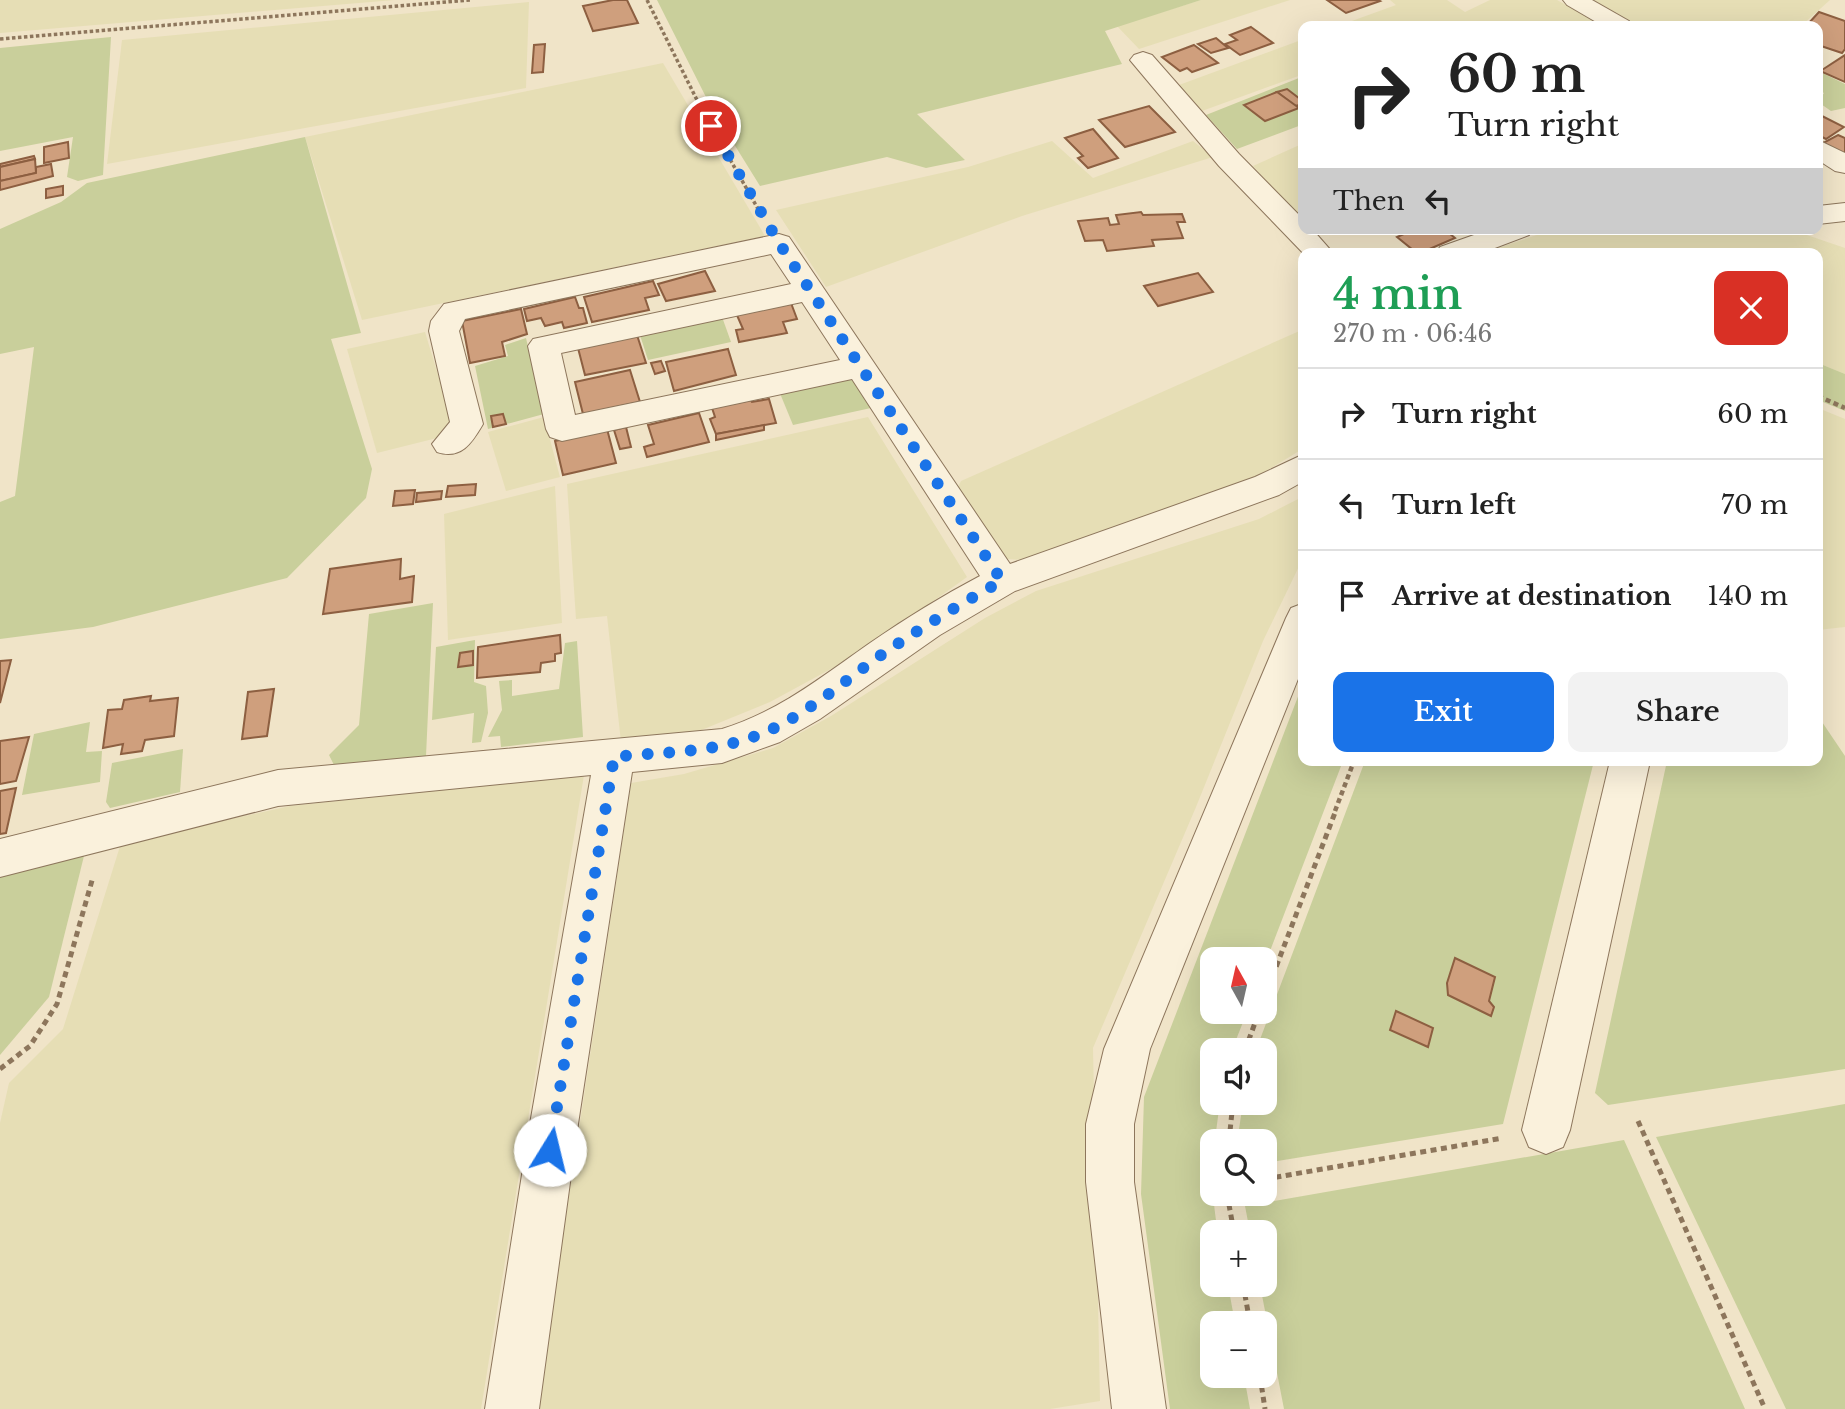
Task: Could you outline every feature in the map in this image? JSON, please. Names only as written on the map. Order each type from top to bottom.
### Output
[{"type":"street","points":[[1575,0],[1611,21]]},
{"type":"street","points":[[1143,60],[1229,160],[1298,231]]},
{"type":"street","points":[[1823,151],[1845,166]]},
{"type":"street","points":[[1823,214],[1845,212]]},
{"type":"street","points":[[1302,235],[1314,248]]},
{"type":"street","points":[[1467,248],[1502,235]]},
{"type":"street","points":[[449,444],[467,424],[444,331],[446,321],[455,311],[779,243],[1002,581]]},
{"type":"street","points":[[811,290],[544,346],[562,429],[862,366]]},
{"type":"street","points":[[0,858],[278,788],[722,746],[770,731],[809,708],[886,652],[1002,581],[1267,486],[1298,469]]},
{"type":"street","points":[[1139,1409],[1110,1181],[1110,1124],[1127,1049],[1298,633]]},
{"type":"street","points":[[512,1409],[556,1111],[614,757]]},
{"type":"street","points":[[1546,1130],[1629,766]]},
{"type":"path","points":[[0,38],[471,0]]},
{"type":"path","points":[[647,0],[732,167],[779,243]]},
{"type":"path","points":[[1823,398],[1845,408]]},
{"type":"path","points":[[1278,962],[1352,766]]},
{"type":"path","points":[[0,1069],[30,1046],[57,1003],[106,830]]},
{"type":"path","points":[[1638,1121],[1765,1409]]},
{"type":"path","points":[[1277,1177],[1546,1130]]},
{"type":"path","points":[[1261,1388],[1265,1409]]},
{"type":"shaded area","points":[[0,0],[395,0],[0,33]]},
{"type":"shaded area","points":[[1201,0],[1290,0],[1139,49],[1117,26]]},
{"type":"shaded area","points":[[1390,0],[1447,0],[1465,12],[1490,0],[1557,0],[1595,21],[1352,21],[1396,5]]},
{"type":"shaded area","points":[[1589,0],[1830,0],[1807,21],[1625,21]]},
{"type":"shaded area","points":[[529,2],[526,88],[107,164],[122,40]]},
{"type":"shaded area","points":[[1298,41],[1298,76],[1202,111],[1179,85]]},
{"type":"shaded area","points":[[663,63],[765,236],[362,320],[305,137]]},
{"type":"shaded area","points":[[1052,141],[1093,178],[1193,141],[1213,157],[1022,216],[826,287],[776,210],[968,167]]},
{"type":"shaded area","points":[[1298,146],[1298,216],[1253,166]]},
{"type":"shaded area","points":[[1537,235],[1807,235],[1845,248],[1845,374],[1823,365],[1823,248],[1498,248]]},
{"type":"shaded area","points":[[425,332],[453,424],[441,437],[377,453],[347,349]]},
{"type":"shaded area","points":[[1298,332],[1298,452],[1253,479],[1024,560],[1007,559],[956,491],[961,481]]},
{"type":"shaded area","points":[[1823,410],[1845,419],[1845,627],[1823,629]]},
{"type":"shaded area","points":[[544,417],[560,477],[506,491],[488,432]]},
{"type":"shaded area","points":[[868,417],[967,577],[864,651],[770,702],[699,731],[621,742],[607,616],[576,619],[567,484]]},
{"type":"shaded area","points":[[555,486],[562,623],[448,640],[444,514]]},
{"type":"shaded area","points":[[1298,499],[1298,568],[1263,641],[1196,807],[1093,1048],[1100,1401],[1050,1409],[537,1409],[631,783],[684,774],[773,748],[831,716],[985,618],[1036,591],[1259,519]]},
{"type":"shaded area","points":[[584,775],[481,1409],[0,1409],[0,1123],[9,1083],[63,1029],[121,843],[290,806]]},
{"type":"green space","points":[[657,0],[1201,0],[1105,31],[1122,64],[917,114],[965,160],[926,168],[887,157],[760,186],[711,107]]},
{"type":"green space","points":[[111,37],[103,175],[78,181],[67,177],[73,137],[0,151],[0,48]]},
{"type":"green space","points":[[1823,73],[1845,84],[1845,108],[1831,111],[1823,105]]},
{"type":"green space","points":[[1298,78],[1298,126],[1237,149],[1206,115]]},
{"type":"green space","points":[[305,137],[361,333],[331,339],[372,469],[366,498],[287,578],[93,627],[0,639],[0,502],[15,496],[34,347],[0,354],[0,229],[61,202],[87,183]]},
{"type":"green space","points":[[721,314],[731,342],[648,360],[639,332]]},
{"type":"green space","points":[[526,338],[544,414],[488,429],[475,366],[508,356],[505,345]]},
{"type":"green space","points":[[1823,365],[1845,374],[1845,411],[1823,402]]},
{"type":"green space","points":[[841,378],[855,381],[871,408],[793,425],[779,391]]},
{"type":"green space","points":[[433,603],[426,756],[334,765],[329,755],[359,725],[369,614]]},
{"type":"green space","points":[[475,640],[474,682],[486,686],[488,713],[481,742],[472,743],[474,713],[432,720],[436,647]]},
{"type":"green space","points":[[577,641],[583,737],[501,747],[500,736],[488,737],[502,710],[499,681],[512,680],[512,696],[559,689],[565,643]]},
{"type":"green space","points":[[1298,697],[1298,766],[1341,766],[1272,947],[1202,947]]},
{"type":"green space","points":[[90,722],[86,752],[102,751],[100,782],[22,795],[34,734]]},
{"type":"green space","points":[[1823,723],[1845,756],[1845,1069],[1608,1105],[1595,1093],[1666,766],[1823,766]]},
{"type":"green space","points":[[183,749],[180,792],[110,808],[106,802],[112,763]]},
{"type":"green space","points":[[1363,766],[1593,766],[1503,1124],[1277,1161],[1277,1129],[1239,1129],[1241,1115],[1277,1115],[1277,1038],[1261,1038],[1266,1024],[1278,1024],[1278,992]]},
{"type":"green space","points":[[85,852],[49,997],[0,1055],[0,875]]},
{"type":"green space","points":[[1200,951],[1200,1024],[1242,1024],[1237,1038],[1200,1038],[1200,1115],[1218,1115],[1216,1129],[1200,1129],[1200,1206],[1215,1206],[1217,1220],[1200,1220],[1200,1297],[1230,1297],[1233,1311],[1200,1311],[1200,1388],[1246,1388],[1250,1409],[1170,1409],[1141,1194],[1144,1097]]},
{"type":"green space","points":[[1845,1104],[1845,1409],[1786,1409],[1656,1137]]},
{"type":"green space","points":[[1624,1140],[1745,1409],[1284,1409],[1277,1373],[1277,1311],[1265,1311],[1262,1297],[1277,1297],[1277,1220],[1248,1220],[1245,1206],[1277,1206],[1277,1200]]},
{"type":"building","points":[[627,0],[638,23],[593,31],[583,6]]},
{"type":"building","points":[[1327,0],[1378,0],[1380,1],[1346,13]]},
{"type":"building","points":[[1819,12],[1845,21],[1845,49],[1842,53],[1823,47],[1823,21],[1811,21]]},
{"type":"building","points":[[1251,27],[1273,43],[1240,55],[1225,44],[1237,40],[1230,35]]},
{"type":"building","points":[[1216,38],[1228,48],[1211,53],[1198,44]]},
{"type":"building","points":[[545,44],[543,72],[532,73],[534,45]]},
{"type":"building","points":[[1194,45],[1218,63],[1192,72],[1187,68],[1180,71],[1162,57]]},
{"type":"building","points":[[1845,55],[1845,82],[1823,72],[1823,69]]},
{"type":"building","points":[[1287,89],[1298,97],[1298,105],[1295,106],[1277,92]]},
{"type":"building","points":[[1277,92],[1298,108],[1265,121],[1244,105]]},
{"type":"building","points":[[1149,106],[1175,132],[1125,147],[1099,120]]},
{"type":"building","points":[[1823,116],[1844,127],[1826,139],[1823,138]]},
{"type":"building","points":[[1093,129],[1118,158],[1088,168],[1078,158],[1083,156],[1065,138]]},
{"type":"building","points":[[1838,135],[1845,138],[1845,157],[1823,143]]},
{"type":"building","points":[[68,142],[69,158],[44,163],[44,147]]},
{"type":"building","points":[[34,156],[35,159],[0,167],[0,164]]},
{"type":"building","points":[[35,159],[36,173],[0,181],[0,167]]},
{"type":"building","points":[[51,164],[53,176],[0,190],[0,181],[36,173],[36,167]]},
{"type":"building","points":[[63,186],[63,195],[46,198],[46,189]]},
{"type":"building","points":[[1141,212],[1143,215],[1182,214],[1185,222],[1177,222],[1183,238],[1152,240],[1154,246],[1107,251],[1103,240],[1085,241],[1078,221],[1108,218],[1110,225],[1119,224],[1116,215]]},
{"type":"building","points":[[1451,235],[1455,238],[1432,248],[1411,248],[1397,237]]},
{"type":"building","points":[[705,271],[715,291],[666,301],[658,284]]},
{"type":"building","points":[[1198,273],[1213,292],[1158,306],[1144,286]]},
{"type":"building","points":[[653,281],[659,295],[645,298],[649,310],[592,322],[584,297]]},
{"type":"building","points":[[575,297],[579,308],[583,308],[587,323],[564,328],[562,322],[545,326],[541,318],[527,321],[524,309]]},
{"type":"building","points":[[791,303],[797,319],[783,322],[787,333],[739,342],[736,330],[743,329],[736,313]]},
{"type":"building","points":[[521,309],[527,334],[502,342],[505,356],[470,363],[462,321]]},
{"type":"building","points":[[637,335],[646,363],[585,375],[578,348]]},
{"type":"building","points":[[728,349],[736,375],[674,391],[666,362]]},
{"type":"building","points":[[661,361],[665,371],[655,374],[651,363]]},
{"type":"building","points":[[630,370],[640,402],[583,414],[575,382]]},
{"type":"building","points":[[769,399],[776,423],[716,434],[710,419],[715,417],[712,408]]},
{"type":"building","points":[[699,413],[709,442],[647,457],[644,447],[654,444],[648,425]]},
{"type":"building","points":[[503,414],[506,424],[493,427],[491,416]]},
{"type":"building","points":[[764,425],[764,430],[716,440],[716,434]]},
{"type":"building","points":[[626,427],[631,447],[620,449],[614,430]]},
{"type":"building","points":[[607,429],[616,463],[563,475],[555,441]]},
{"type":"building","points":[[476,484],[475,495],[446,497],[448,486]]},
{"type":"building","points":[[415,490],[413,504],[393,506],[395,491]]},
{"type":"building","points":[[442,491],[441,499],[416,502],[417,493]]},
{"type":"building","points":[[401,559],[400,579],[414,576],[412,602],[323,614],[330,569]]},
{"type":"building","points":[[560,635],[561,653],[555,654],[555,661],[541,663],[540,672],[477,678],[478,647]]},
{"type":"building","points":[[473,651],[473,665],[458,667],[460,653]]},
{"type":"building","points":[[11,660],[0,703],[0,661]]},
{"type":"building","points":[[274,689],[267,736],[242,739],[248,692]]},
{"type":"building","points":[[151,696],[150,701],[178,698],[174,736],[145,740],[142,751],[121,754],[123,744],[103,748],[108,710],[122,709],[124,700]]},
{"type":"building","points":[[29,737],[16,781],[0,784],[0,741]]},
{"type":"building","points":[[16,788],[6,833],[0,834],[0,791]]},
{"type":"building","points":[[1455,958],[1495,977],[1489,1001],[1494,1007],[1491,1016],[1448,995],[1447,983]]},
{"type":"building","points":[[1396,1011],[1433,1028],[1428,1047],[1390,1030]]},
{"type":"route","points":[[550,1150],[614,757],[722,746],[770,731],[809,708],[886,652],[1002,581],[779,243],[732,167],[711,126]]}]
